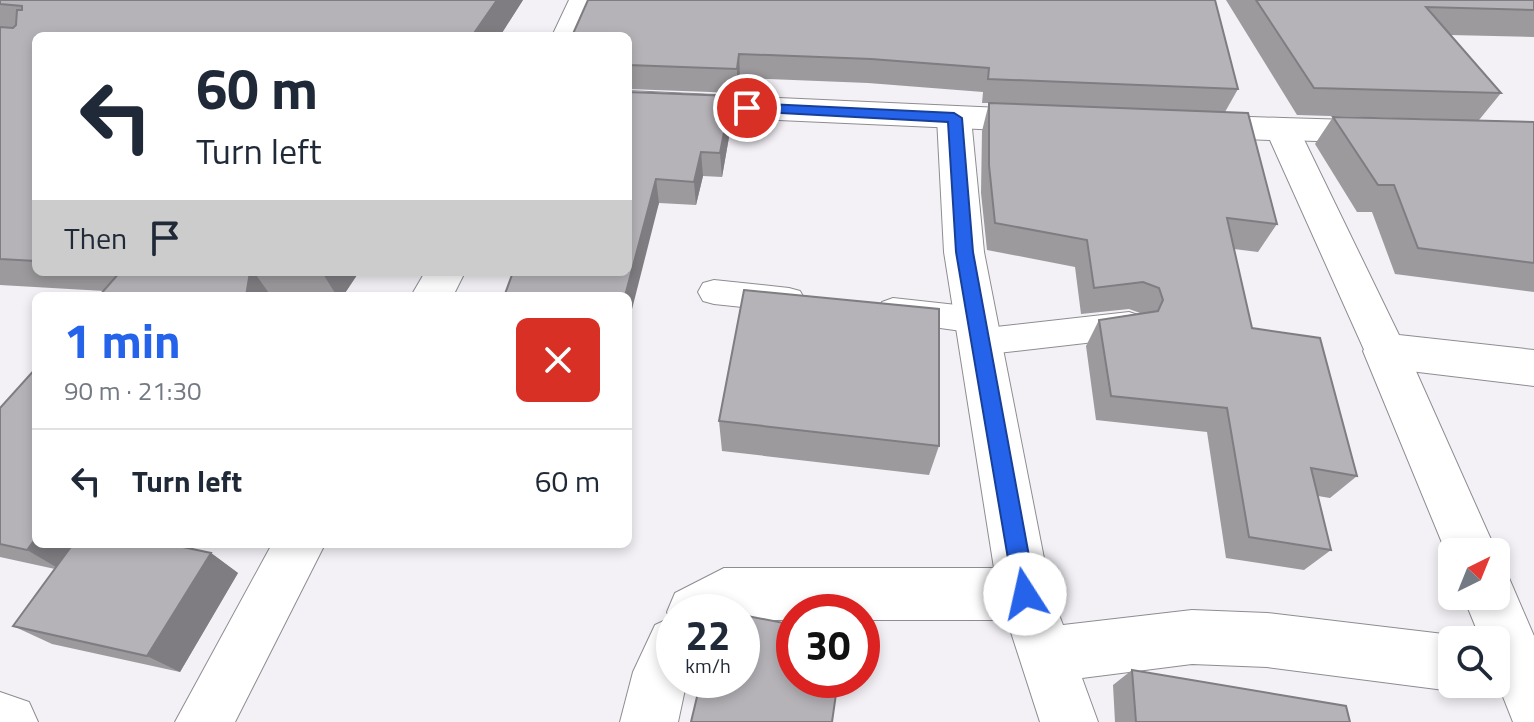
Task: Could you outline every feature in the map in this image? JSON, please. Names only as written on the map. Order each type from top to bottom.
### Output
[{"type":"street","points":[[570,32],[584,0]]},
{"type":"street","points":[[632,102],[1080,122]]},
{"type":"street","points":[[954,118],[964,252],[1025,594],[1069,722]]},
{"type":"street","points":[[1158,125],[1424,133]]},
{"type":"street","points":[[1283,129],[1385,351],[1465,538]]},
{"type":"street","points":[[1385,351],[1534,368]]},
{"type":"street","points":[[204,722],[297,548]]},
{"type":"street","points":[[760,594],[1025,594]]},
{"type":"street","points":[[1495,610],[1518,681]]},
{"type":"street","points":[[1047,655],[1192,637],[1324,646],[1438,661]]},
{"type":"street","points":[[649,722],[656,693]]},
{"type":"street","points":[[0,721],[9,722]]},
{"type":"lane","points":[[714,292],[822,303]]},
{"type":"lane","points":[[868,308],[978,331],[1129,325]]},
{"type":"building","points":[[0,0],[497,0],[475,32],[32,32],[32,261],[0,259],[0,27],[13,28],[17,10],[22,10],[22,6],[0,4]]},
{"type":"building","points":[[588,0],[1215,0],[1238,89],[988,79],[989,68],[871,59],[739,54],[737,69],[632,65],[632,32],[574,32]]},
{"type":"building","points":[[1256,0],[1534,0],[1534,10],[1426,7],[1501,93],[1314,88]]},
{"type":"building","points":[[632,92],[731,96],[720,153],[701,152],[694,182],[656,179],[632,270]]},
{"type":"building","points":[[989,103],[1248,113],[1277,224],[1227,218],[1252,328],[1320,338],[1357,476],[1311,468],[1331,550],[1249,537],[1227,408],[1111,396],[1099,320],[1158,311],[1163,300],[1159,288],[1143,282],[1094,288],[1087,240],[995,223],[989,165]]},
{"type":"building","points":[[1333,117],[1534,122],[1534,263],[1418,248],[1394,185],[1378,185]]},
{"type":"building","points":[[116,276],[249,276],[247,292],[102,292]]},
{"type":"building","points":[[512,276],[630,276],[626,292],[506,292]]},
{"type":"building","points":[[744,290],[939,309],[939,446],[719,421]]},
{"type":"building","points":[[32,372],[32,543],[27,550],[0,544],[0,408]]},
{"type":"building","points":[[70,548],[188,548],[211,553],[147,656],[13,626]]},
{"type":"building","points":[[760,618],[776,622],[776,698],[835,698],[832,722],[691,722],[697,698],[760,698]]},
{"type":"building","points":[[1132,670],[1346,706],[1350,722],[1136,722]]},
{"type":"route","points":[[747,108],[954,118],[964,252],[1025,594]]}]
